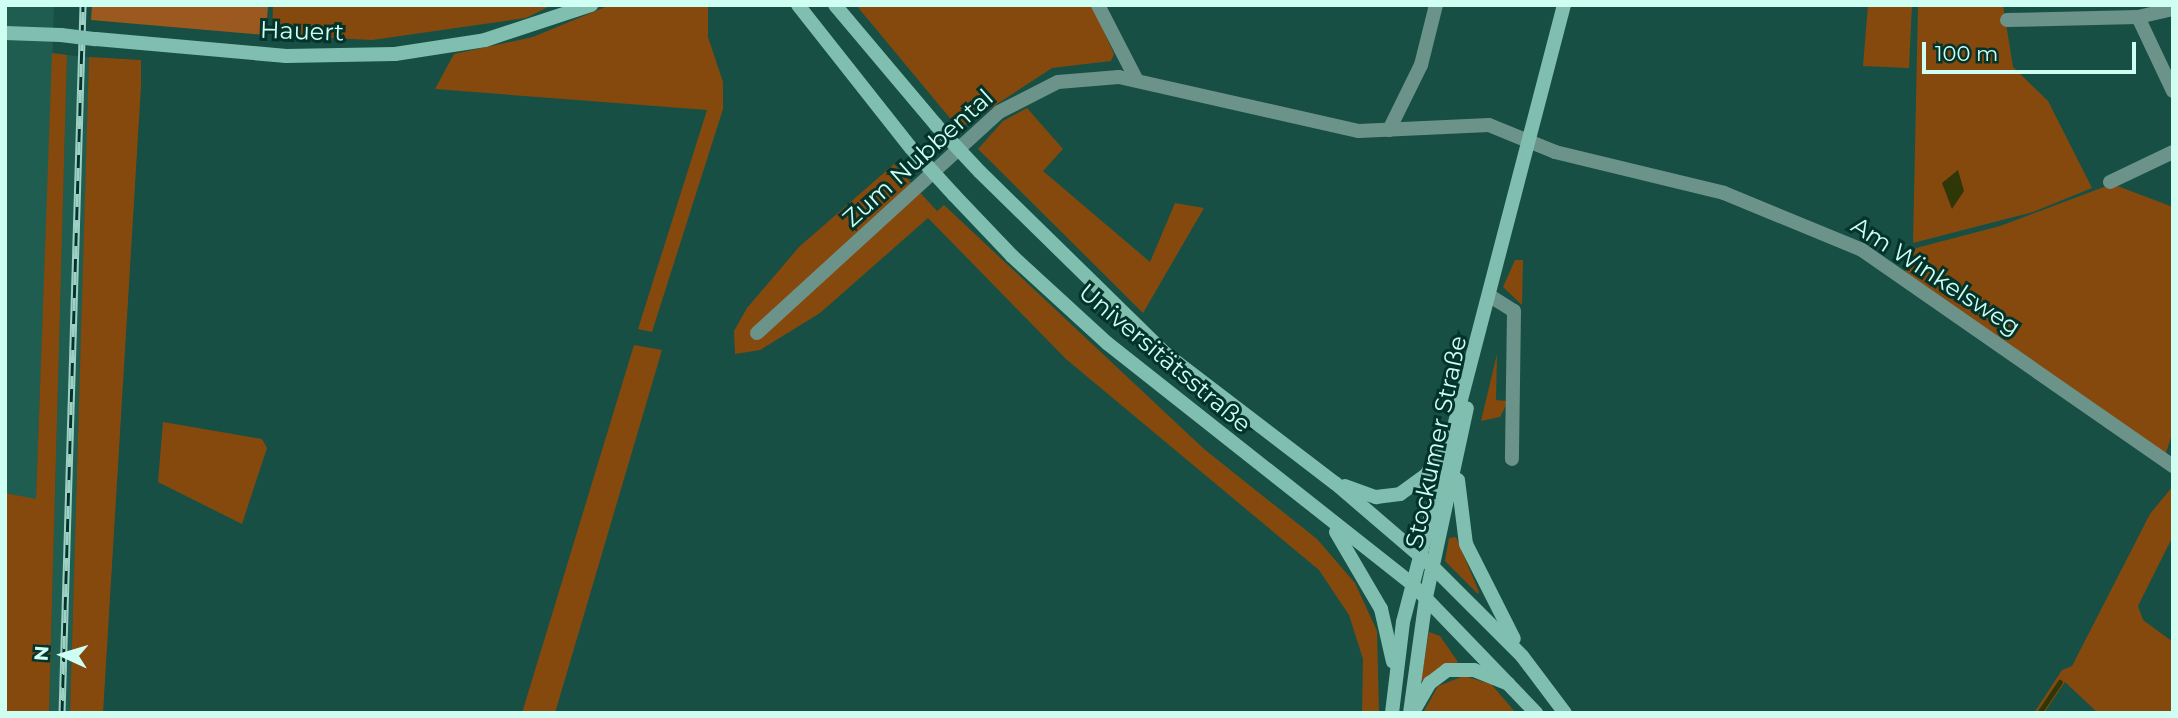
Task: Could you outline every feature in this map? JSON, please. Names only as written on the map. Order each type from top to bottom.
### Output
[{"type":"main road","name":"Hauert","points":[[5,33],[61,35],[286,56],[395,54],[485,40],[591,5]]},
{"type":"main road","name":"Universitätsstraße","points":[[798,5],[911,148],[1012,257],[1107,342],[1331,525],[1413,585],[1521,694],[1535,713]]},
{"type":"main road","name":"Universitätsstraße","points":[[835,5],[979,172],[1166,355],[1335,483],[1420,555],[1522,656],[1565,713]]},
{"type":"main road","name":"Stockumer Straße","points":[[1411,713],[1426,597],[1455,442],[1564,5]]},
{"type":"main road","name":"Universitätsstraße","points":[[1335,483],[1376,497],[1400,495],[1426,475],[1455,442]]},
{"type":"main road","name":"Stockumer Straße","points":[[1395,683],[1420,555],[1455,442]]},
{"type":"main road","points":[[1455,442],[1461,530],[1522,656]]},
{"type":"main road","points":[[1331,525],[1381,609],[1395,683],[1392,713]]},
{"type":"main road","points":[[1411,713],[1430,683],[1454,668],[1485,672],[1521,694]]},
{"type":"street","points":[[1098,5],[1136,79]]},
{"type":"street","points":[[1389,130],[1421,65],[1436,5]]},
{"type":"street","points":[[2007,20],[2138,17],[2173,9]]},
{"type":"street","points":[[2138,17],[2173,91]]},
{"type":"street","name":"Zum Nubbental","points":[[757,333],[1018,99],[1070,79],[1136,79],[1351,129],[1389,130],[1475,124],[1530,138]]},
{"type":"street","name":"Am Winkelsweg","points":[[1530,138],[1555,152],[1724,193],[1862,250],[2173,466]]},
{"type":"street","points":[[2110,181],[2173,152]]},
{"type":"street","points":[[1490,296],[1514,311],[1512,459]]},
{"type":"shaded area","points":[[5,5],[54,5],[53,30],[5,27]]},
{"type":"shaded area","points":[[92,5],[268,5],[266,35],[91,20]]},
{"type":"shaded area","points":[[273,5],[552,5],[526,18],[372,40],[272,35]]},
{"type":"shaded area","points":[[610,5],[708,5],[708,37],[723,82],[723,109],[652,332],[638,329],[707,110],[435,89],[454,54],[533,37]]},
{"type":"shaded area","points":[[856,5],[1092,5],[1114,54],[1111,61],[1052,68],[959,129]]},
{"type":"shaded area","points":[[1868,5],[1912,5],[1909,68],[1863,66]]},
{"type":"shaded area","points":[[1918,5],[2003,5],[2013,67],[2048,101],[2092,188],[2033,212],[1913,243]]},
{"type":"shaded area","points":[[5,38],[53,41],[36,500],[5,493]]},
{"type":"shaded area","points":[[52,53],[67,55],[49,713],[5,713],[5,493],[36,499]]},
{"type":"shaded area","points":[[67,55],[89,57],[87,139],[70,713],[49,713]]},
{"type":"shaded area","points":[[89,57],[141,60],[141,86],[103,713],[70,713]]},
{"type":"shaded area","points":[[1027,108],[1063,149],[1043,171],[1150,262],[1175,203],[1204,208],[1143,313],[978,149],[1003,121]]},
{"type":"shaded area","points":[[894,164],[937,211],[944,205],[1204,449],[1317,539],[1355,583],[1377,631],[1379,713],[1362,713],[1363,659],[1349,615],[1319,570],[1066,359],[928,218],[820,313],[760,350],[735,354],[734,331],[747,308],[799,247]]},
{"type":"shaded area","points":[[1958,170],[1964,191],[1952,209],[1942,183]]},
{"type":"shaded area","points":[[2112,184],[2173,207],[2173,431],[2165,456],[1905,272],[1916,248],[2000,226]]},
{"type":"shaded area","points":[[1515,260],[1523,260],[1522,305],[1503,287]]},
{"type":"shaded area","points":[[634,345],[662,350],[555,713],[522,713]]},
{"type":"shaded area","points":[[1497,354],[1496,400],[1507,401],[1500,417],[1481,421]]},
{"type":"shaded area","points":[[163,422],[262,439],[267,448],[242,524],[158,482]]},
{"type":"shaded area","points":[[2173,486],[2173,536],[2138,606],[2143,620],[2173,642],[2173,713],[2098,713],[2065,682],[2044,713],[2034,713],[2062,670],[2072,666],[2150,514]]},
{"type":"shaded area","points":[[1456,537],[1478,594],[1445,561],[1449,538]]},
{"type":"shaded area","points":[[1429,632],[1440,636],[1458,662],[1421,681]]},
{"type":"shaded area","points":[[1464,676],[1491,684],[1516,713],[1423,713],[1438,686]]},
{"type":"waterway","points":[[2039,713],[2060,682]]},
{"type":"railway","points":[[62,713],[83,5]]}]
